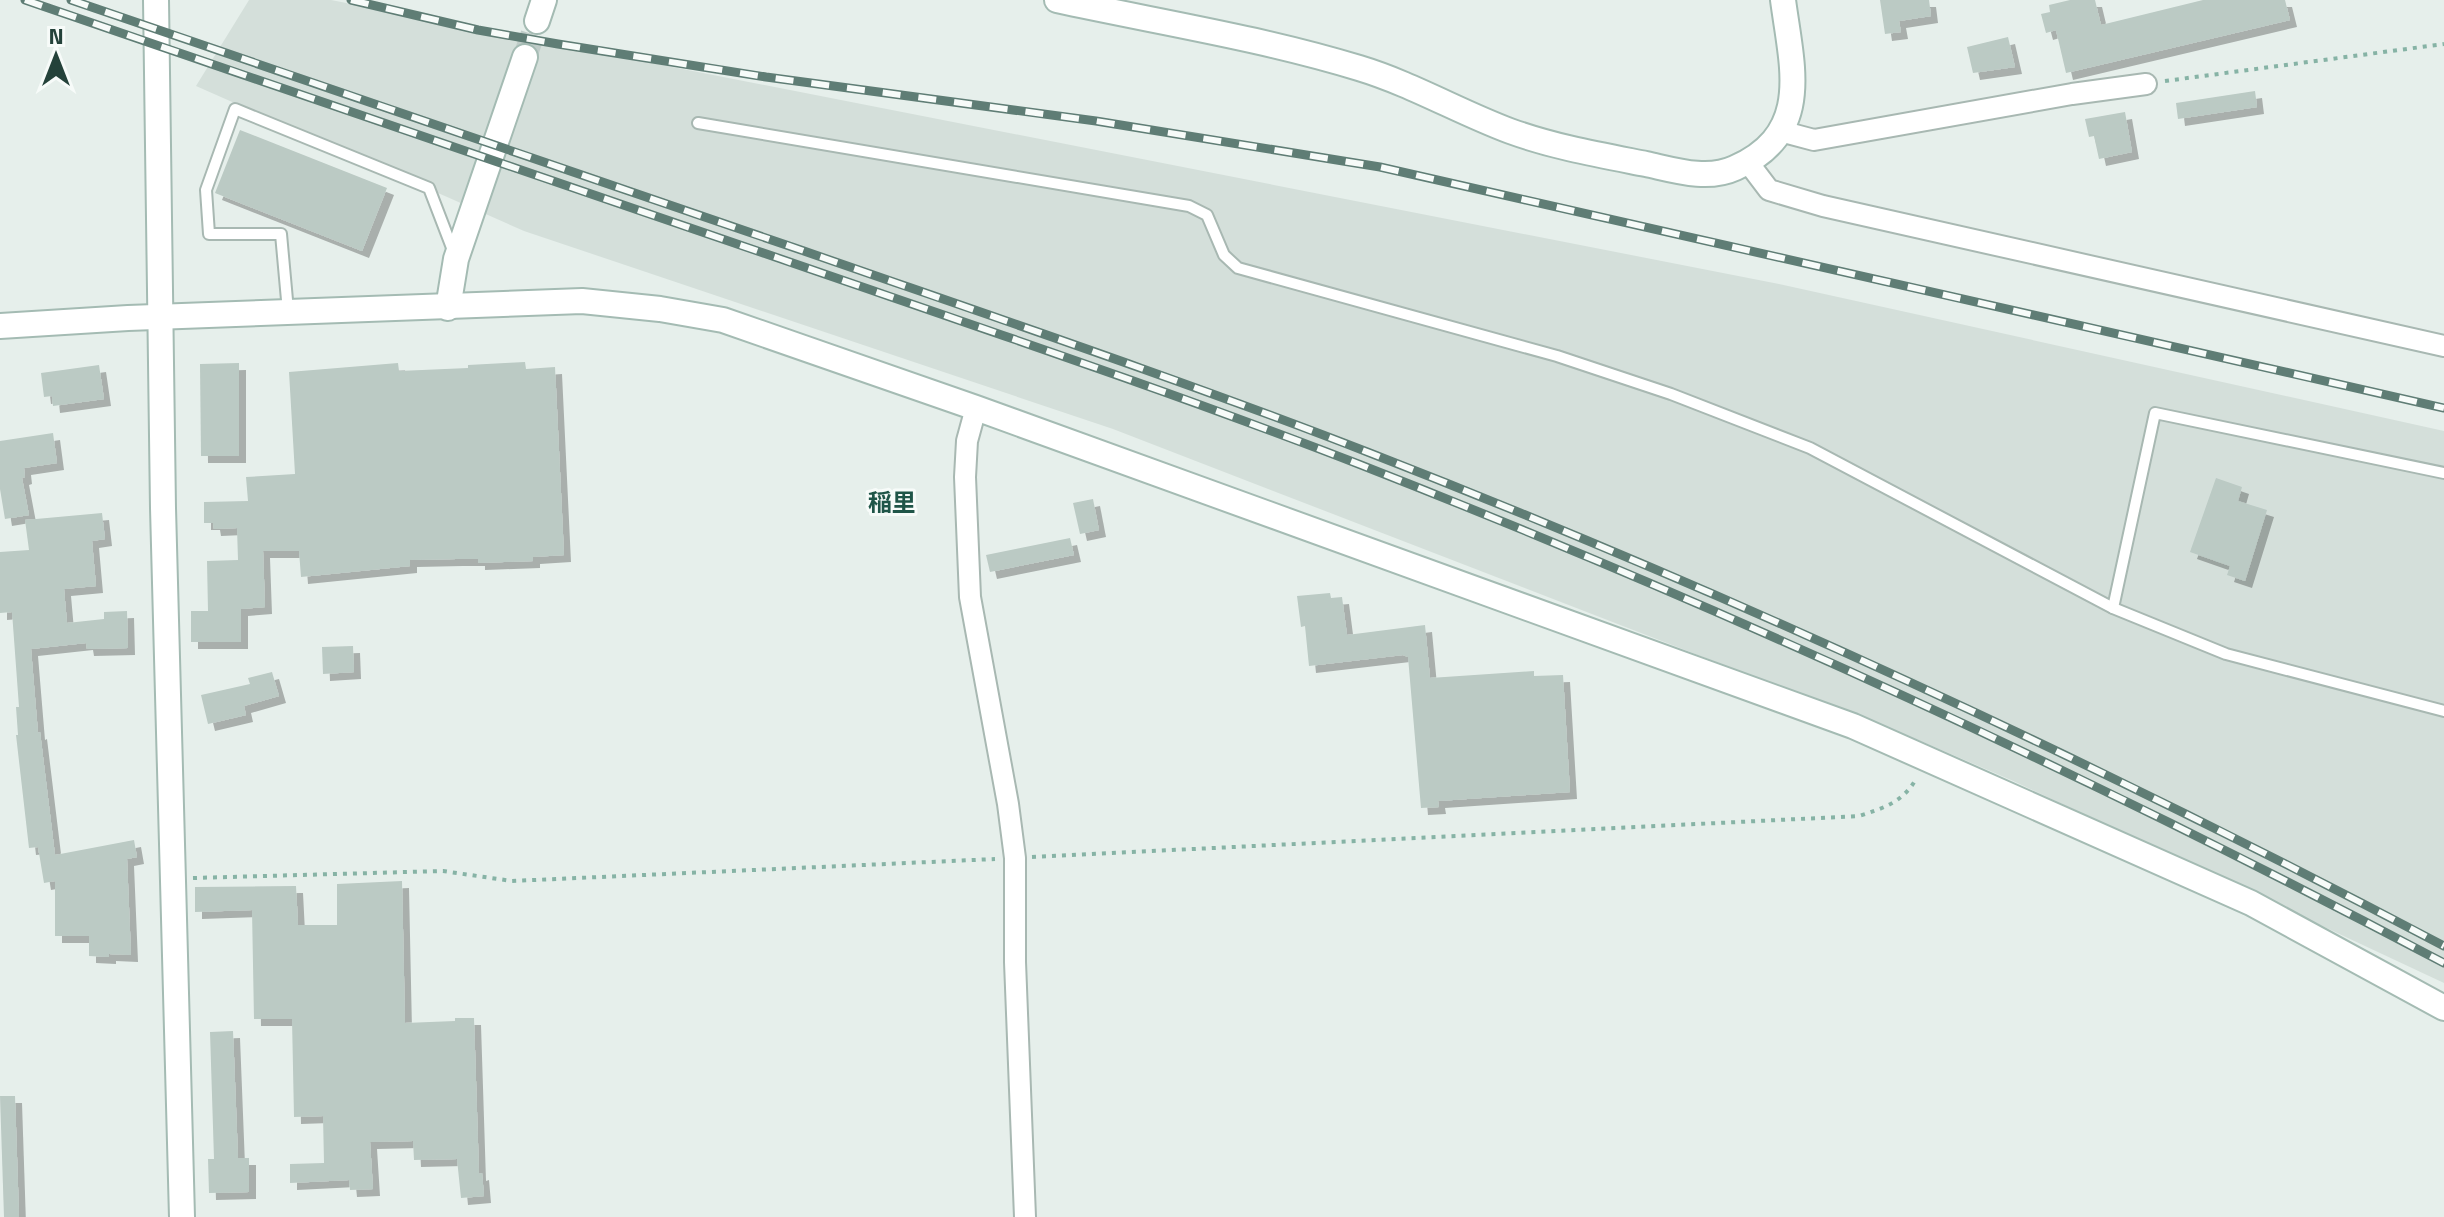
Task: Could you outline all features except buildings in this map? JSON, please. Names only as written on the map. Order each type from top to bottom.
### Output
[{"type":"street","points":[[156,0],[171,878],[182,1217]]},
{"type":"street","points":[[1057,0],[1228,35],[1359,68],[1416,88],[1509,131],[1593,153],[1701,174],[1725,171],[1766,150],[1793,105],[1793,74],[1783,0]]},
{"type":"street","points":[[448,308],[456,259],[525,57]]},
{"type":"street","points":[[1780,131],[1814,140],[2146,84]]},
{"type":"street","points":[[1747,161],[1769,190],[1823,206],[2444,346]]},
{"type":"street","points":[[0,326],[582,301],[723,320],[976,408],[1853,726],[2251,903],[2444,1008]]},
{"type":"street","points":[[976,408],[967,441],[965,477],[970,597],[1015,858],[1015,962],[1025,1217]]},
{"type":"lane","points":[[288,313],[281,234],[209,234],[206,190],[235,109],[429,188],[456,259]]},
{"type":"lane","points":[[698,123],[1189,206],[1207,215],[1224,255],[1238,268],[1557,356],[1685,399],[1810,448],[2113,608],[2226,654],[2444,711]]},
{"type":"lane","points":[[2113,608],[2155,413],[2444,473]]},
{"type":"path","points":[[2146,84],[2444,44]]},
{"type":"path","points":[[171,878],[443,871],[512,881],[1859,816],[1889,806],[1908,794],[1927,759]]},
{"type":"shaded area","points":[[249,0],[331,0],[1779,284],[2444,431],[2444,983],[2011,780],[1923,742],[1113,429],[524,231],[196,86]]},
{"type":"tunnel","points":[[525,57],[537,21]]},
{"type":"railway","points":[[25,0],[1072,359],[1361,465],[1500,520],[1774,637],[1910,699],[2178,827],[2444,963]]},
{"type":"railway","points":[[71,0],[1086,349],[1370,453],[1644,564],[1914,684],[2181,811],[2444,946]]},
{"type":"railway","points":[[351,0],[478,30],[558,44],[766,77],[1096,121],[1380,167],[2444,408]]},
{"type":"district","name":"稲里","points":[[892,503]]}]
